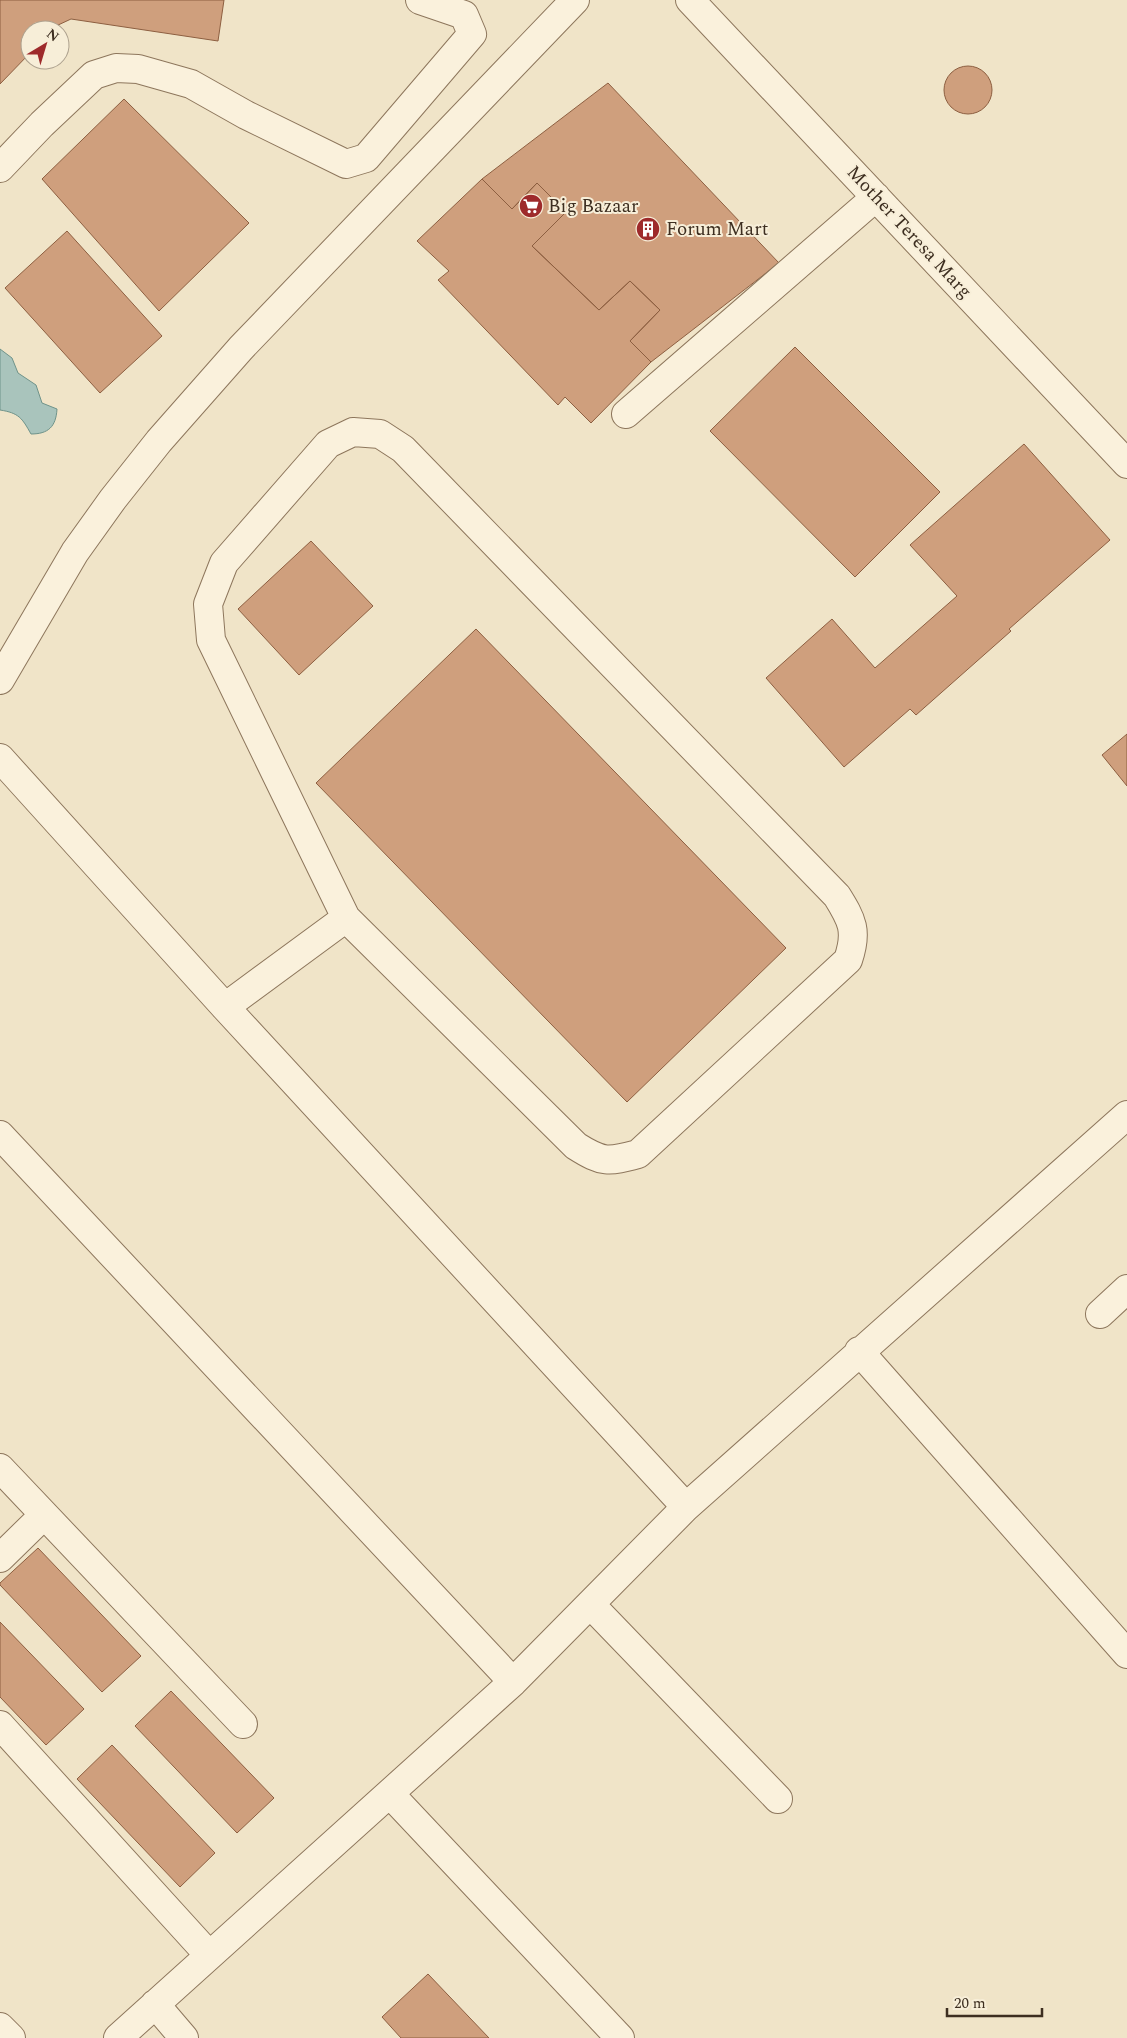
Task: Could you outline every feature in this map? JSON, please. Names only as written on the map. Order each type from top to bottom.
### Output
[{"type":"street","points":[[0,168],[94,74],[116,68],[138,69],[191,84],[246,115],[346,164],[366,158],[472,34],[464,15],[420,0]]},
{"type":"street","points":[[0,680],[75,552],[112,499],[159,441],[241,348],[575,0]]},
{"type":"street","name":"Mother Teresa Marg","points":[[690,0],[1127,464]]},
{"type":"street","points":[[626,414],[876,197]]},
{"type":"street","points":[[353,432],[380,434],[404,449],[836,896],[850,918],[854,943],[848,960],[638,1154],[612,1161],[594,1157],[576,1146],[346,918],[211,640],[208,604],[224,563],[328,444],[353,432]]},
{"type":"street","points":[[0,758],[225,1007],[686,1507]]},
{"type":"street","points":[[225,1007],[346,918]]},
{"type":"street","points":[[118,2038],[513,1682],[686,1507],[1127,1115]]},
{"type":"street","points":[[0,1135],[513,1682]]},
{"type":"street","points":[[1100,1314],[1127,1289]]},
{"type":"street","points":[[860,1351],[1127,1654]]},
{"type":"street","points":[[0,1468],[243,1724]]},
{"type":"street","points":[[0,1558],[44,1516]]},
{"type":"street","points":[[590,1604],[778,1799]]},
{"type":"street","points":[[0,1725],[209,1955]]},
{"type":"street","points":[[390,1794],[620,2038]]},
{"type":"street","points":[[155,2004],[184,2038]]},
{"type":"street","points":[[0,2027],[11,2038]]},
{"type":"water","points":[[0,349],[12,358],[18,373],[36,385],[42,403],[57,409],[53,425],[46,431],[31,434],[19,417],[0,410]]},
{"type":"building","points":[[0,0],[224,0],[218,41],[71,19],[20,20],[20,63],[0,84]]},
{"type":"building","points":[[963,66],[973,66],[982,70],[988,76],[991,81],[991,99],[982,110],[973,114],[963,114],[954,110],[948,104],[944,95],[944,85],[948,76],[954,70]]},
{"type":"building","name":"Forum Mart","points":[[608,83],[779,263],[651,362],[630,341],[660,310],[630,281],[599,310],[532,246],[566,212],[537,183],[512,209],[482,179]]},
{"type":"building","points":[[124,99],[249,223],[159,311],[42,179]]},
{"type":"building","name":"Forum Mart","points":[[482,179],[512,209],[537,183],[566,212],[532,246],[599,310],[630,281],[660,310],[630,341],[651,362],[591,423],[565,397],[558,405],[438,280],[449,271],[417,241]]},
{"type":"building","points":[[67,231],[162,336],[100,393],[5,288]]},
{"type":"building","points":[[795,347],[940,492],[855,577],[710,431]]},
{"type":"building","points":[[1024,444],[1110,540],[1009,629],[1011,631],[916,715],[910,709],[844,767],[766,678],[832,619],[875,668],[957,596],[910,545]]},
{"type":"building","points":[[311,541],[373,606],[299,675],[238,609]]},
{"type":"building","points":[[476,629],[786,948],[627,1102],[316,783]]},
{"type":"building","points":[[1127,734],[1127,786],[1102,755]]},
{"type":"building","points":[[38,1548],[141,1656],[102,1692],[0,1585]]},
{"type":"building","points":[[0,1622],[84,1709],[46,1745],[0,1697]]},
{"type":"building","points":[[171,1691],[274,1798],[237,1833],[135,1726]]},
{"type":"building","points":[[112,1745],[215,1853],[180,1887],[77,1779]]},
{"type":"building","points":[[428,1974],[489,2038],[401,2038],[382,2017]]},
{"type":"place","name":"Big Bazaar","points":[[531,206]]},
{"type":"place","name":"Forum Mart","points":[[648,229]]}]
